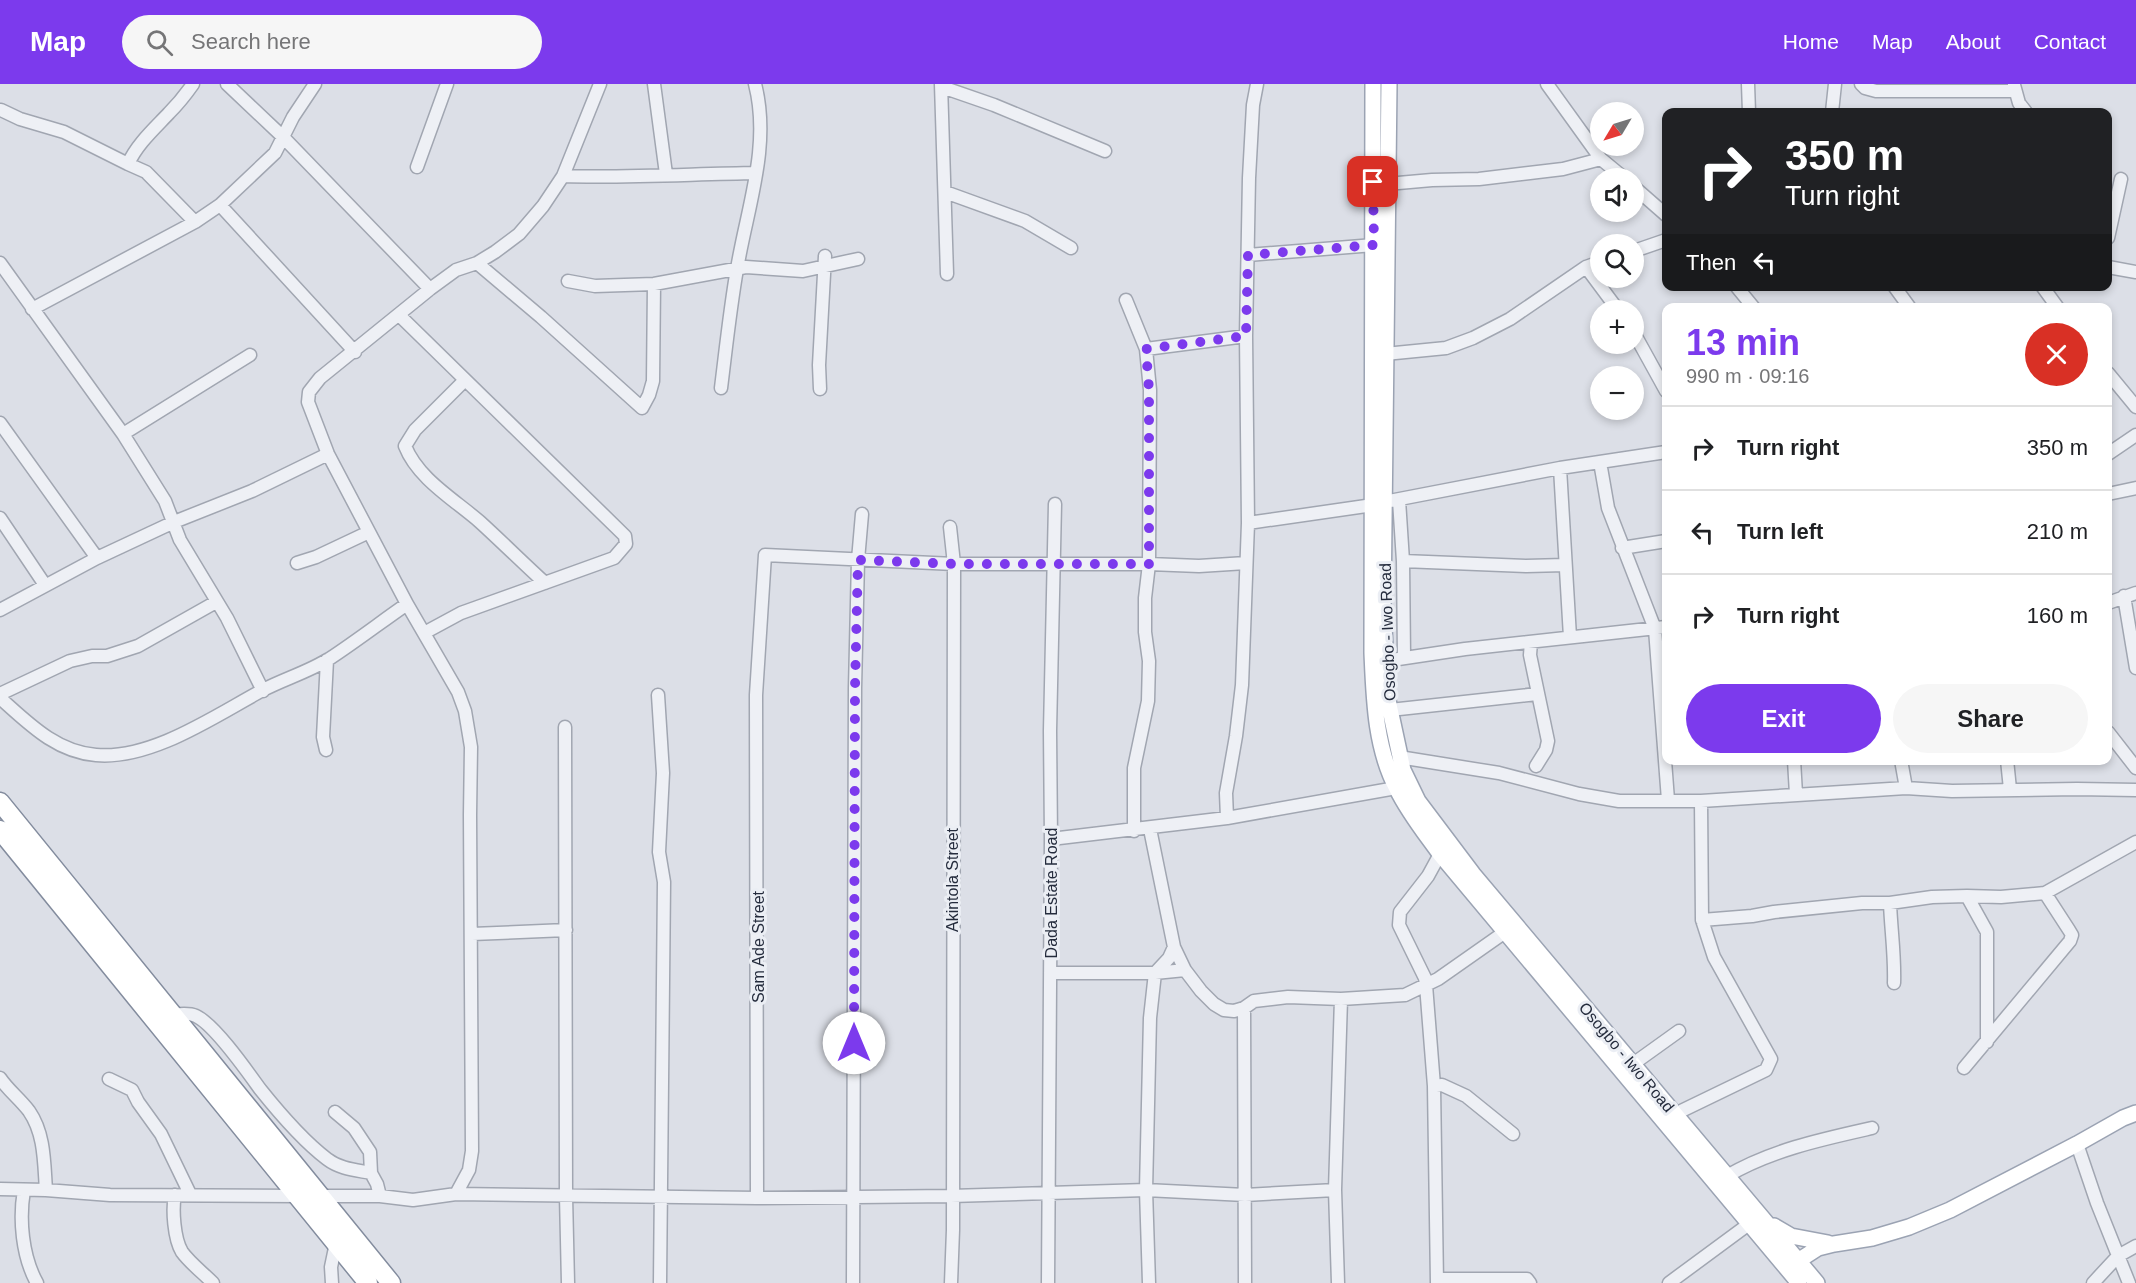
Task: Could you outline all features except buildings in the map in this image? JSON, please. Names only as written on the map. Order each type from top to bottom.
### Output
[{"type":"highway","points":[[0,802],[391,1283]]},
{"type":"highway","points":[[0,830],[368,1283]]},
{"type":"main road","name":"Osogbo - Iwo Road","points":[[1373,84],[1374,245],[1385,502],[1372,653],[1374,701],[1380,737],[1390,773],[1396,788],[1440,854],[1505,932],[1793,1265],[1817,1283]]},
{"type":"main road","name":"Osogbo - Iwo Road","points":[[1389,84],[1385,354],[1385,661],[1390,710],[1399,757],[1418,801],[1446,839],[1727,1176],[1756,1221]]},
{"type":"main road","points":[[1793,1265],[1818,1248],[1872,1238],[1909,1227],[1950,1209],[2077,1144],[2122,1118],[2136,1113]]},
{"type":"main road","points":[[1756,1221],[1791,1236],[1834,1244]]},
{"type":"main road","name":"Osogbo - Iwo Road","points":[[1793,1265],[1798,1283]]},
{"type":"street","points":[[128,164],[132,154],[147,135],[194,84]]},
{"type":"street","points":[[227,84],[282,136],[430,289]]},
{"type":"street","points":[[32,309],[195,222],[220,205],[275,153],[292,117],[315,84]]},
{"type":"street","points":[[417,167],[447,84]]},
{"type":"street","points":[[456,1194],[469,1170],[472,1151],[471,747],[465,711],[458,692],[406,604],[328,454],[308,402],[309,392],[320,378],[355,352],[430,289],[456,270],[477,263],[519,234],[543,206],[563,176],[600,84]]},
{"type":"street","points":[[654,84],[666,174]]},
{"type":"street","points":[[721,388],[737,269],[761,148],[755,84]]},
{"type":"street","points":[[1227,818],[1226,793],[1242,685],[1248,523],[1246,336],[1249,178],[1253,105],[1257,84]]},
{"type":"street","points":[[1547,84],[1601,159],[1612,168]]},
{"type":"street","points":[[1748,84],[1749,108]]},
{"type":"street","points":[[1832,108],[1835,84]]},
{"type":"street","points":[[1861,84],[1865,88],[1876,91],[1891,88],[2014,88],[2023,108]]},
{"type":"street","points":[[947,274],[941,85],[1105,152]]},
{"type":"street","points":[[1,110],[20,119],[64,132],[146,172],[195,222]]},
{"type":"street","points":[[1387,184],[1479,179],[1563,169],[1601,159]]},
{"type":"street","points":[[563,176],[614,178],[666,174],[756,172]]},
{"type":"street","points":[[2112,220],[2121,179]]},
{"type":"street","points":[[945,192],[1025,221],[1071,248]]},
{"type":"street","points":[[1644,196],[1662,212]]},
{"type":"street","points":[[220,205],[355,352]]},
{"type":"street","points":[[1644,248],[1662,241]]},
{"type":"street","points":[[1248,255],[1374,245]]},
{"type":"street","points":[[568,281],[595,286],[654,284],[746,267],[803,271],[825,262],[858,259]]},
{"type":"street","points":[[820,389],[819,365],[825,262]]},
{"type":"street","points":[[0,263],[123,434],[165,501],[180,540],[227,618],[263,691]]},
{"type":"street","points":[[477,263],[642,408],[649,395],[652,381],[654,284]]},
{"type":"street","points":[[1385,354],[1446,348],[1473,338],[1510,319],[1590,266]]},
{"type":"street","points":[[1586,267],[1611,300]]},
{"type":"street","points":[[2112,268],[2136,272]]},
{"type":"street","points":[[1740,291],[1750,303]]},
{"type":"street","points":[[1897,291],[1906,303]]},
{"type":"street","points":[[1126,300],[1146,349],[1149,390],[1149,564],[1145,598],[1145,632],[1149,661],[1148,701],[1134,768],[1134,831]]},
{"type":"street","points":[[399,315],[625,536],[626,544],[614,558],[461,613],[423,633]]},
{"type":"street","points":[[1146,349],[1246,336]]},
{"type":"street","points":[[1644,351],[1662,383]]},
{"type":"street","points":[[123,434],[250,356]]},
{"type":"street","points":[[2112,378],[2136,407]]},
{"type":"street","points":[[465,380],[415,430],[405,446],[408,454],[444,493],[545,583]]},
{"type":"street","points":[[0,423],[98,558]]},
{"type":"street","points":[[2112,451],[2136,435]]},
{"type":"street","points":[[1248,523],[1385,502],[1560,468],[1662,453]]},
{"type":"street","points":[[0,610],[98,558],[174,522],[252,491],[328,454]]},
{"type":"street","points":[[1600,462],[1608,508],[1622,548],[1661,628],[1662,653]]},
{"type":"street","points":[[1560,468],[1570,637]]},
{"type":"street","points":[[2112,493],[2136,488]]},
{"type":"street","points":[[1385,502],[1403,561],[1404,657]]},
{"type":"street","name":"Dada Estate Road","points":[[1048,1283],[1050,731],[1055,504]]},
{"type":"street","points":[[853,1283],[855,699],[858,560],[862,514]]},
{"type":"street","points":[[0,518],[45,585]]},
{"type":"street","name":"Akintola Street","points":[[950,527],[954,564],[951,1283]]},
{"type":"street","points":[[297,563],[316,557],[369,532]]},
{"type":"street","points":[[1622,548],[1662,542]]},
{"type":"street","name":"Sam Ade Street","points":[[757,1198],[756,695],[765,555],[858,560]]},
{"type":"street","points":[[858,560],[954,564],[1199,566],[1246,563]]},
{"type":"street","points":[[1403,561],[1526,566],[1565,565]]},
{"type":"street","points":[[2112,602],[2130,595],[2136,668]]},
{"type":"street","points":[[0,694],[70,662],[92,656],[107,656],[138,646],[216,602]]},
{"type":"street","points":[[0,698],[34,728],[62,746],[96,755],[142,750],[189,731],[327,660],[406,604]]},
{"type":"street","points":[[1385,661],[1570,637],[1661,628]]},
{"type":"street","points":[[1531,642],[1530,656],[1548,741],[1546,750],[1536,766]]},
{"type":"street","points":[[326,750],[323,737],[327,660]]},
{"type":"street","points":[[1390,710],[1538,694]]},
{"type":"street","points":[[658,695],[663,773],[659,852],[664,882],[659,1198],[660,1283]]},
{"type":"street","points":[[565,727],[568,1283]]},
{"type":"street","points":[[2112,736],[2135,762]]},
{"type":"street","points":[[1399,757],[1499,773],[1579,794],[1619,801],[1701,801],[1906,788],[1952,792],[2010,789],[2136,790]]},
{"type":"street","points":[[1667,765],[1668,801]]},
{"type":"street","points":[[1794,765],[1796,794]]},
{"type":"street","points":[[1902,765],[1906,788]]},
{"type":"street","points":[[2008,765],[2010,789]]},
{"type":"street","points":[[1051,839],[1134,831],[1227,818],[1396,788]]},
{"type":"street","points":[[1675,1114],[1766,1070],[1771,1059],[1714,957],[1702,920],[1701,801]]},
{"type":"street","points":[[1149,829],[1174,947],[1185,970],[1201,991],[1224,1010],[1234,1011],[1254,1001],[1288,997],[1341,999],[1405,995],[1426,985],[1505,932]]},
{"type":"street","points":[[1702,920],[1932,897],[2001,897],[2045,893],[2136,842]]},
{"type":"street","points":[[1440,854],[1428,876],[1400,912],[1398,918],[1426,985],[1434,1086],[1437,1281],[1527,1279],[1530,1283]]},
{"type":"street","points":[[1964,1068],[2070,941],[2072,935],[2045,893]]},
{"type":"street","points":[[1967,896],[1987,932],[1987,1042]]},
{"type":"street","points":[[1890,903],[1892,944],[1895,951],[1894,984]]},
{"type":"street","points":[[472,934],[566,930]]},
{"type":"street","points":[[1149,1283],[1146,1191],[1150,1018],[1155,973],[1170,958],[1174,947]]},
{"type":"street","points":[[1050,973],[1088,975],[1185,970]]},
{"type":"street","points":[[1338,1283],[1335,1190],[1341,999]]},
{"type":"street","points":[[1244,1008],[1245,1283]]},
{"type":"street","points":[[173,1015],[196,1016],[210,1029],[234,1053],[275,1108],[303,1138],[329,1160],[345,1168],[371,1173]]},
{"type":"street","points":[[1633,1064],[1679,1031]]},
{"type":"street","points":[[0,1078],[29,1112],[37,1126],[42,1142],[46,1190]]},
{"type":"street","points":[[109,1079],[132,1090],[161,1134],[190,1194]]},
{"type":"street","points":[[1434,1086],[1442,1084],[1466,1096],[1513,1134]]},
{"type":"street","points":[[335,1112],[354,1128],[370,1152],[371,1173],[380,1196]]},
{"type":"street","points":[[1727,1176],[1742,1167],[1816,1141],[1872,1128]]},
{"type":"street","points":[[2077,1144],[2097,1203],[2129,1283]]},
{"type":"street","points":[[0,1189],[46,1190],[110,1196],[190,1194],[380,1196],[413,1200],[456,1194],[757,1198],[1146,1191],[1245,1195],[1335,1190]]},
{"type":"street","points":[[24,1190],[21,1207],[24,1243],[32,1274],[37,1283]]},
{"type":"street","points":[[176,1195],[173,1206],[178,1242],[182,1251],[213,1283]]},
{"type":"street","points":[[1669,1283],[1756,1221]]},
{"type":"street","points":[[332,1283],[331,1267],[336,1243]]},
{"type":"street","points":[[2093,1283],[2118,1256],[2136,1246]]},
{"type":"route","points":[[854,1043],[855,688],[858,560],[954,564],[1149,564],[1149,390],[1146,349],[1246,336],[1248,255],[1374,245],[1373,182]]}]
